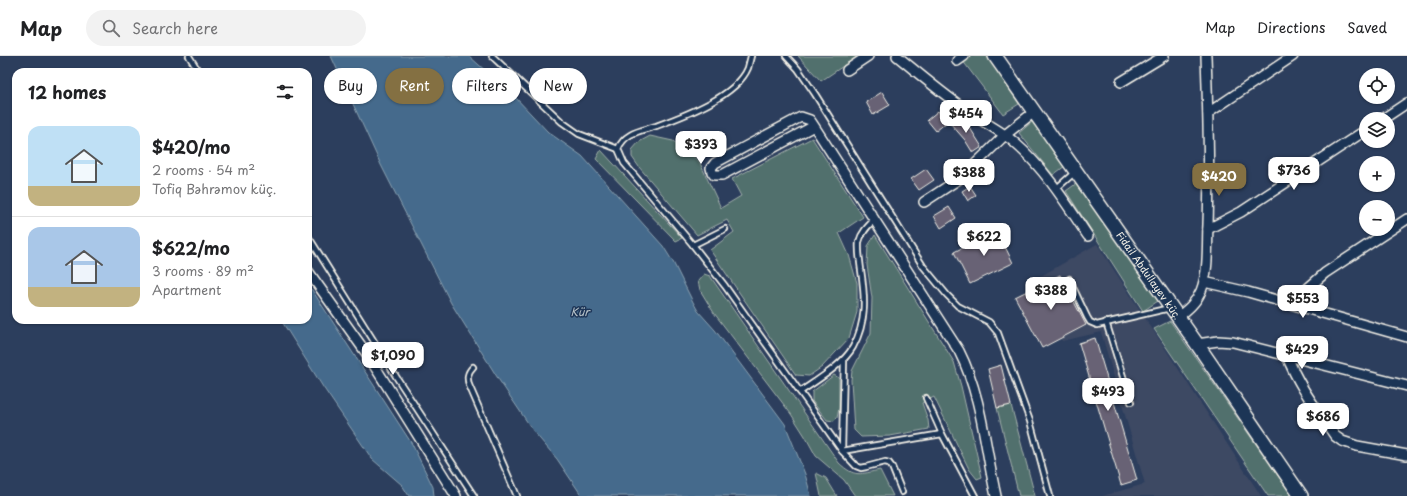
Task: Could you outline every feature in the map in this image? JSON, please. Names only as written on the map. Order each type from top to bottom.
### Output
[{"type":"street","points":[[848,70],[868,56]]},
{"type":"street","points":[[897,56],[957,104],[1005,135],[1028,155],[1056,188],[1088,236]]},
{"type":"street","name":"Fidail Abdullayev küç.","points":[[995,56],[1197,344],[1301,496]]},
{"type":"street","points":[[1121,82],[1164,56]]},
{"type":"street","points":[[1174,313],[1195,303],[1204,282],[1208,229],[1209,168],[1206,56]]},
{"type":"street","points":[[1208,113],[1294,56]]},
{"type":"street","points":[[1394,112],[1407,103]]},
{"type":"street","points":[[924,202],[962,177],[1005,135],[1034,112]]},
{"type":"street","points":[[814,126],[722,175],[714,175],[712,172],[711,168],[715,163],[795,120],[801,118],[810,120],[814,126],[874,220],[959,351],[965,362],[980,414],[996,496]]},
{"type":"street","points":[[1208,229],[1247,208],[1359,135]]},
{"type":"street","points":[[1290,304],[1325,273],[1407,219]]},
{"type":"street","points":[[312,277],[367,354],[456,496]]},
{"type":"street","points":[[1204,282],[1290,304],[1407,337]]},
{"type":"street","points":[[1197,344],[1218,341],[1233,342],[1407,386]]},
{"type":"street","points":[[1287,356],[1294,374],[1303,390],[1335,436],[1342,442],[1407,455]]},
{"type":"lane","points":[[189,56],[196,68]]},
{"type":"lane","points":[[492,56],[562,122],[579,134],[618,149]]},
{"type":"lane","points":[[751,56],[748,69],[736,84],[723,95],[703,107],[629,135],[621,141],[618,149],[624,163],[693,245],[725,286],[852,464],[860,468],[885,462],[890,463],[902,492]]},
{"type":"lane","points":[[786,56],[815,94],[923,266],[947,296],[958,306],[989,322],[998,333],[1030,421],[1050,496]]},
{"type":"lane","points":[[1056,188],[1075,172]]},
{"type":"lane","points":[[800,392],[844,360],[853,347],[861,326],[865,309],[865,295],[859,242],[863,232],[874,220]]},
{"type":"lane","points":[[693,245],[725,229]]},
{"type":"lane","points":[[312,242],[397,378],[474,496]]},
{"type":"lane","points":[[1069,279],[1090,322],[1097,325],[1106,322],[1174,313]]},
{"type":"lane","points":[[1106,322],[1131,402]]},
{"type":"lane","points":[[842,451],[844,360]]},
{"type":"lane","points":[[473,367],[469,371],[467,379],[469,385],[517,496]]},
{"type":"lane","points":[[926,398],[942,434],[976,496]]},
{"type":"lane","points":[[842,451],[942,434]]},
{"type":"shaded area","points":[[1097,244],[1261,496],[1102,496],[1145,484],[1101,332],[1062,341],[1034,280]]},
{"type":"green space","points":[[798,56],[858,56],[821,81]]},
{"type":"green space","points":[[959,56],[987,56],[1019,104],[1003,114]]},
{"type":"green space","points":[[1033,121],[1065,166],[1053,175],[1019,133]]},
{"type":"green space","points":[[650,136],[673,141],[699,161],[721,208],[741,196],[732,179],[812,138],[863,217],[839,233],[849,255],[857,283],[857,312],[849,338],[822,367],[809,376],[796,375],[710,250],[734,232],[727,220],[697,235],[639,167],[632,157],[632,150],[639,142]]},
{"type":"green space","points":[[601,150],[682,238],[676,241],[596,159]]},
{"type":"green space","points":[[1077,183],[1158,301],[1143,311],[1066,191]]},
{"type":"green space","points":[[875,235],[954,362],[982,477],[977,479],[969,469],[934,397],[922,403],[928,420],[929,429],[890,436],[861,437],[854,430],[851,380],[852,371],[871,333],[872,298],[867,265],[868,246]]},
{"type":"green space","points":[[704,274],[710,276],[839,463],[849,471],[858,474],[880,470],[893,496],[855,496],[844,480],[816,456],[791,414],[714,313],[700,290],[698,281]]},
{"type":"green space","points":[[1170,321],[1292,496],[1268,496],[1154,329]]},
{"type":"green space","points":[[834,375],[839,378],[839,408],[837,418],[834,421],[827,420],[812,401],[812,392]]},
{"type":"green space","points":[[1011,405],[1035,496],[1019,496],[997,408]]},
{"type":"green space","points":[[816,473],[826,478],[837,496],[821,496]]},
{"type":"water","name":"Kür","points":[[331,56],[469,56],[482,68],[452,68],[452,104],[521,103],[548,132],[582,156],[663,246],[673,262],[698,311],[715,330],[785,424],[805,474],[811,496],[582,496],[557,459],[534,432],[499,380],[451,303],[381,165],[353,104],[377,104],[377,68],[337,68]]},
{"type":"water","points":[[312,290],[412,444],[433,487],[434,496],[409,496],[402,485],[372,459],[323,387],[284,324],[312,324]]},
{"type":"building","points":[[882,92],[890,105],[873,115],[866,102]]},
{"type":"building","points":[[938,111],[947,122],[936,131],[927,120]]},
{"type":"building","points":[[960,115],[982,147],[973,153],[965,140],[950,123]]},
{"type":"building","points":[[926,169],[934,180],[919,190],[911,179]]},
{"type":"building","points":[[970,186],[976,195],[968,201],[962,191]]},
{"type":"building","points":[[949,207],[956,218],[941,228],[934,216]]},
{"type":"building","points":[[997,230],[1013,263],[970,284],[954,252]]},
{"type":"building","points":[[1060,275],[1086,325],[1042,348],[1015,297]]},
{"type":"building","points":[[1095,338],[1137,480],[1121,485],[1079,343]]},
{"type":"building","points":[[1001,365],[1011,405],[997,408],[988,369]]}]
